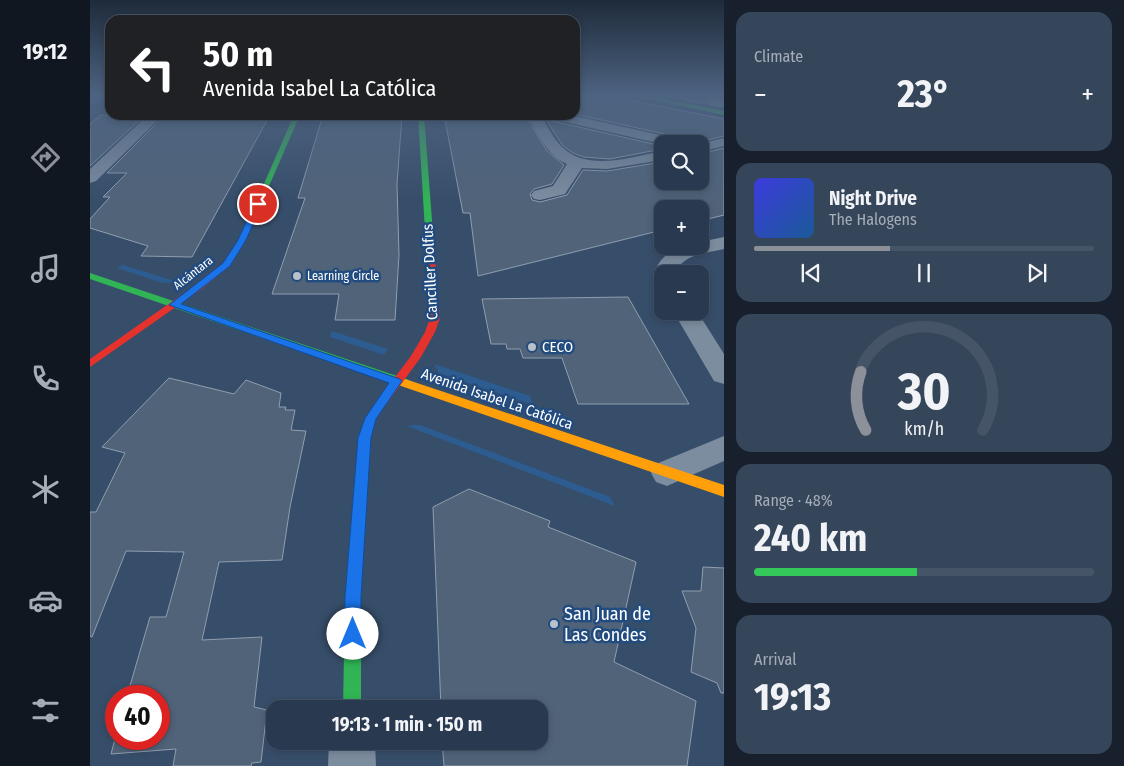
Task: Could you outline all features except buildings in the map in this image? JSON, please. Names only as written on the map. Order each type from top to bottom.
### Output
[{"type":"street","points":[[90,178],[141,130]]},
{"type":"street","name":"Alcántara","points":[[90,364],[174,305],[226,264],[242,240],[291,130]]},
{"type":"street","name":"Canciller Dolfus","points":[[352,700],[353,597],[364,438],[371,418],[423,346],[432,329],[435,318],[422,130]]},
{"type":"street","points":[[544,130],[558,152],[579,163],[613,165],[654,157]]},
{"type":"street","points":[[619,130],[654,138]]},
{"type":"street","points":[[709,146],[724,142]]},
{"type":"street","points":[[540,195],[559,190],[573,167],[579,163]]},
{"type":"street","points":[[666,265],[677,256],[724,243]]},
{"type":"street","name":"Avenida Isabel La Católica","points":[[90,276],[724,491]]},
{"type":"street","points":[[690,320],[724,375]]},
{"type":"street","points":[[667,473],[724,448]]},
{"type":"street","points":[[352,750],[352,766]]},
{"type":"shaded area","points":[[123,265],[178,282],[163,283],[117,268]]},
{"type":"shaded area","points":[[332,331],[388,349],[384,355],[330,337]]},
{"type":"shaded area","points":[[434,364],[530,396],[533,405],[439,373]]},
{"type":"shaded area","points":[[420,425],[610,497],[615,506],[407,426]]},
{"type":"traffic: fast","points":[[266,186],[291,130]]},
{"type":"traffic: fast","points":[[422,130],[430,247]]},
{"type":"traffic: fast","points":[[90,276],[405,383]]},
{"type":"traffic: fast","points":[[352,700],[353,597],[364,438],[368,426]]},
{"type":"traffic: slow","points":[[405,383],[724,491]]},
{"type":"traffic: jam","points":[[90,364],[200,286],[227,264],[242,240],[266,186]]},
{"type":"traffic: jam","points":[[368,426],[372,416],[416,357],[430,332],[435,318],[430,247]]},
{"type":"place","name":"Learning Circle","points":[[297,276]]},
{"type":"place","name":"CECO","points":[[532,347]]},
{"type":"place","name":"San Juan de Las Condes","points":[[554,624]]},
{"type":"route","points":[[258,204],[242,240],[226,264],[174,305],[396,381],[371,418],[364,438],[353,597],[353,634]]}]
